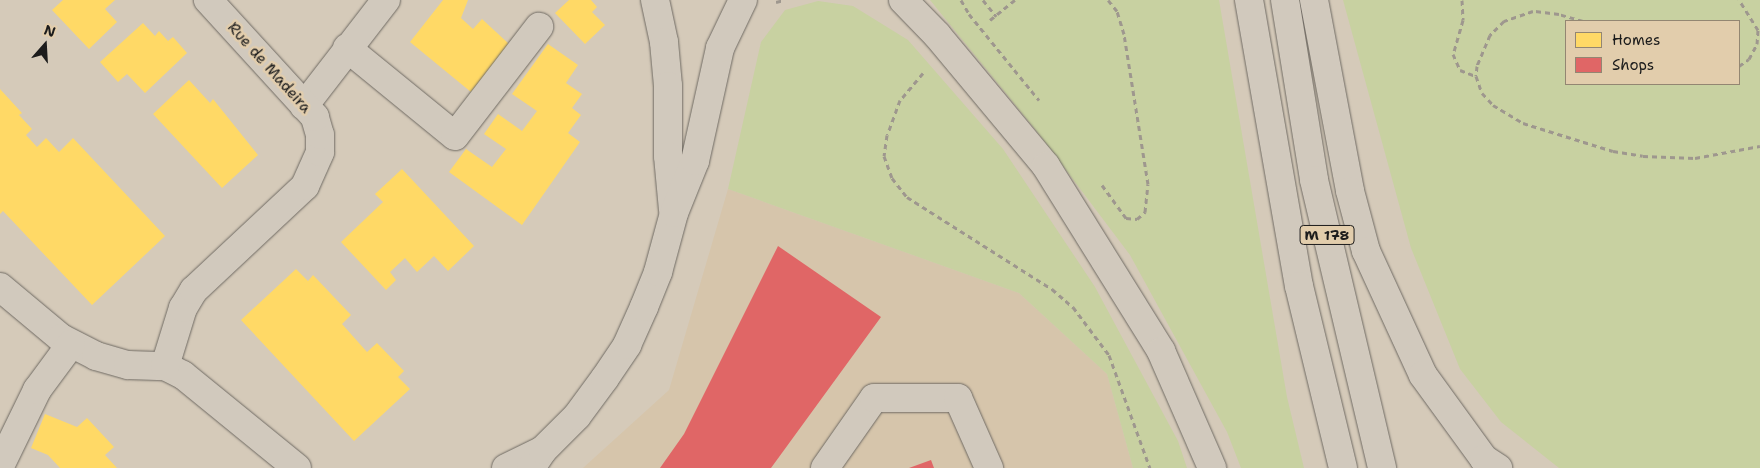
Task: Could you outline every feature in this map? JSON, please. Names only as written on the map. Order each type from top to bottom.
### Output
[{"type":"street","name":"Rue de Madeira","points":[[165,366],[183,308],[208,274],[305,186],[320,152],[320,135],[315,117],[208,0]]},
{"type":"street","points":[[304,106],[386,0]]},
{"type":"street","points":[[655,0],[664,42],[668,86],[668,156],[674,213]]},
{"type":"street","points":[[506,468],[537,459],[577,416],[626,345],[658,272],[674,213],[696,161],[720,48],[743,0]]},
{"type":"street","points":[[903,0],[937,35],[1046,166],[1162,351],[1212,468]]},
{"type":"street","name":"M 178","points":[[1249,0],[1299,286],[1343,468]]},
{"type":"street","name":"M 178","points":[[1285,0],[1314,180],[1382,468]]},
{"type":"street","points":[[1314,0],[1350,191],[1366,251],[1423,374],[1484,458],[1498,468]]},
{"type":"street","points":[[347,48],[455,136],[538,27]]},
{"type":"street","points":[[0,287],[71,344],[96,356],[128,365],[165,366],[183,375],[297,468]]},
{"type":"street","points":[[0,466],[36,390],[71,344]]},
{"type":"street","points":[[825,468],[874,398],[958,398],[989,468]]},
{"type":"path","points":[[961,0],[969,14],[1041,102]]},
{"type":"path","points":[[983,0],[996,16]]},
{"type":"path","points":[[990,20],[1015,0]]},
{"type":"path","points":[[1098,180],[1122,215],[1132,220],[1145,212],[1149,191],[1124,34],[1117,11],[1108,0]]},
{"type":"path","points":[[1462,0],[1464,20],[1453,54],[1460,70],[1476,76]]},
{"type":"path","points":[[1739,0],[1759,29],[1757,44],[1749,59],[1740,65]]},
{"type":"path","points":[[1579,20],[1546,11],[1514,16],[1490,35],[1476,76],[1482,93],[1506,113],[1550,133],[1605,149],[1643,156],[1695,158],[1760,146]]},
{"type":"path","points":[[930,67],[908,87],[893,116],[884,156],[892,178],[907,197],[1052,289],[1073,307],[1109,355],[1150,468]]},
{"type":"shaded area","points":[[728,189],[1019,293],[1107,374],[1133,468],[583,468],[669,390]]},
{"type":"green space","points":[[930,0],[1219,0],[1287,397],[1304,468],[1241,468],[1227,432],[1130,255],[1038,133]]},
{"type":"green space","points":[[1343,0],[1760,0],[1760,468],[1559,468],[1501,422],[1460,369],[1411,248]]},
{"type":"green space","points":[[818,1],[853,6],[908,40],[1003,149],[1095,287],[1178,441],[1187,468],[1133,468],[1107,374],[1019,293],[728,189],[761,42],[785,10]]},
{"type":"building: Homes","points":[[63,0],[115,0],[105,9],[117,22],[89,49],[52,10]]},
{"type":"building: Homes","points":[[443,0],[468,0],[461,18],[473,29],[482,19],[509,44],[471,92],[410,42]]},
{"type":"building: Homes","points":[[569,0],[591,0],[597,7],[592,12],[605,25],[585,44],[555,13]]},
{"type":"building: Homes","points":[[143,23],[155,36],[159,31],[168,41],[173,37],[187,53],[145,93],[127,74],[118,82],[100,62]]},
{"type":"building: Homes","points":[[548,44],[578,65],[566,83],[582,94],[572,108],[581,115],[568,133],[580,142],[522,225],[449,172],[466,149],[492,167],[506,149],[484,134],[498,114],[522,131],[537,111],[512,94]]},
{"type":"building: Homes","points":[[189,80],[210,103],[213,99],[258,155],[222,188],[153,114]]},
{"type":"building: Homes","points":[[0,89],[22,113],[19,115],[32,129],[26,135],[37,147],[46,138],[59,152],[73,138],[165,236],[92,305],[3,211],[0,214]]},
{"type":"building: Homes","points":[[402,169],[474,246],[448,271],[434,256],[417,272],[405,258],[390,272],[396,280],[386,290],[341,242],[383,202],[375,194]]},
{"type":"building: Homes","points":[[296,269],[308,281],[313,275],[351,315],[342,324],[367,352],[377,343],[404,371],[398,377],[410,389],[354,441],[241,320]]},
{"type":"building: Homes","points":[[45,414],[77,427],[87,418],[114,447],[105,455],[117,468],[60,468],[48,455],[31,448]]},
{"type":"building: Shops","points":[[778,246],[881,317],[771,468],[660,468],[684,434]]},
{"type":"building: Shops","points":[[931,460],[934,468],[909,468]]}]
